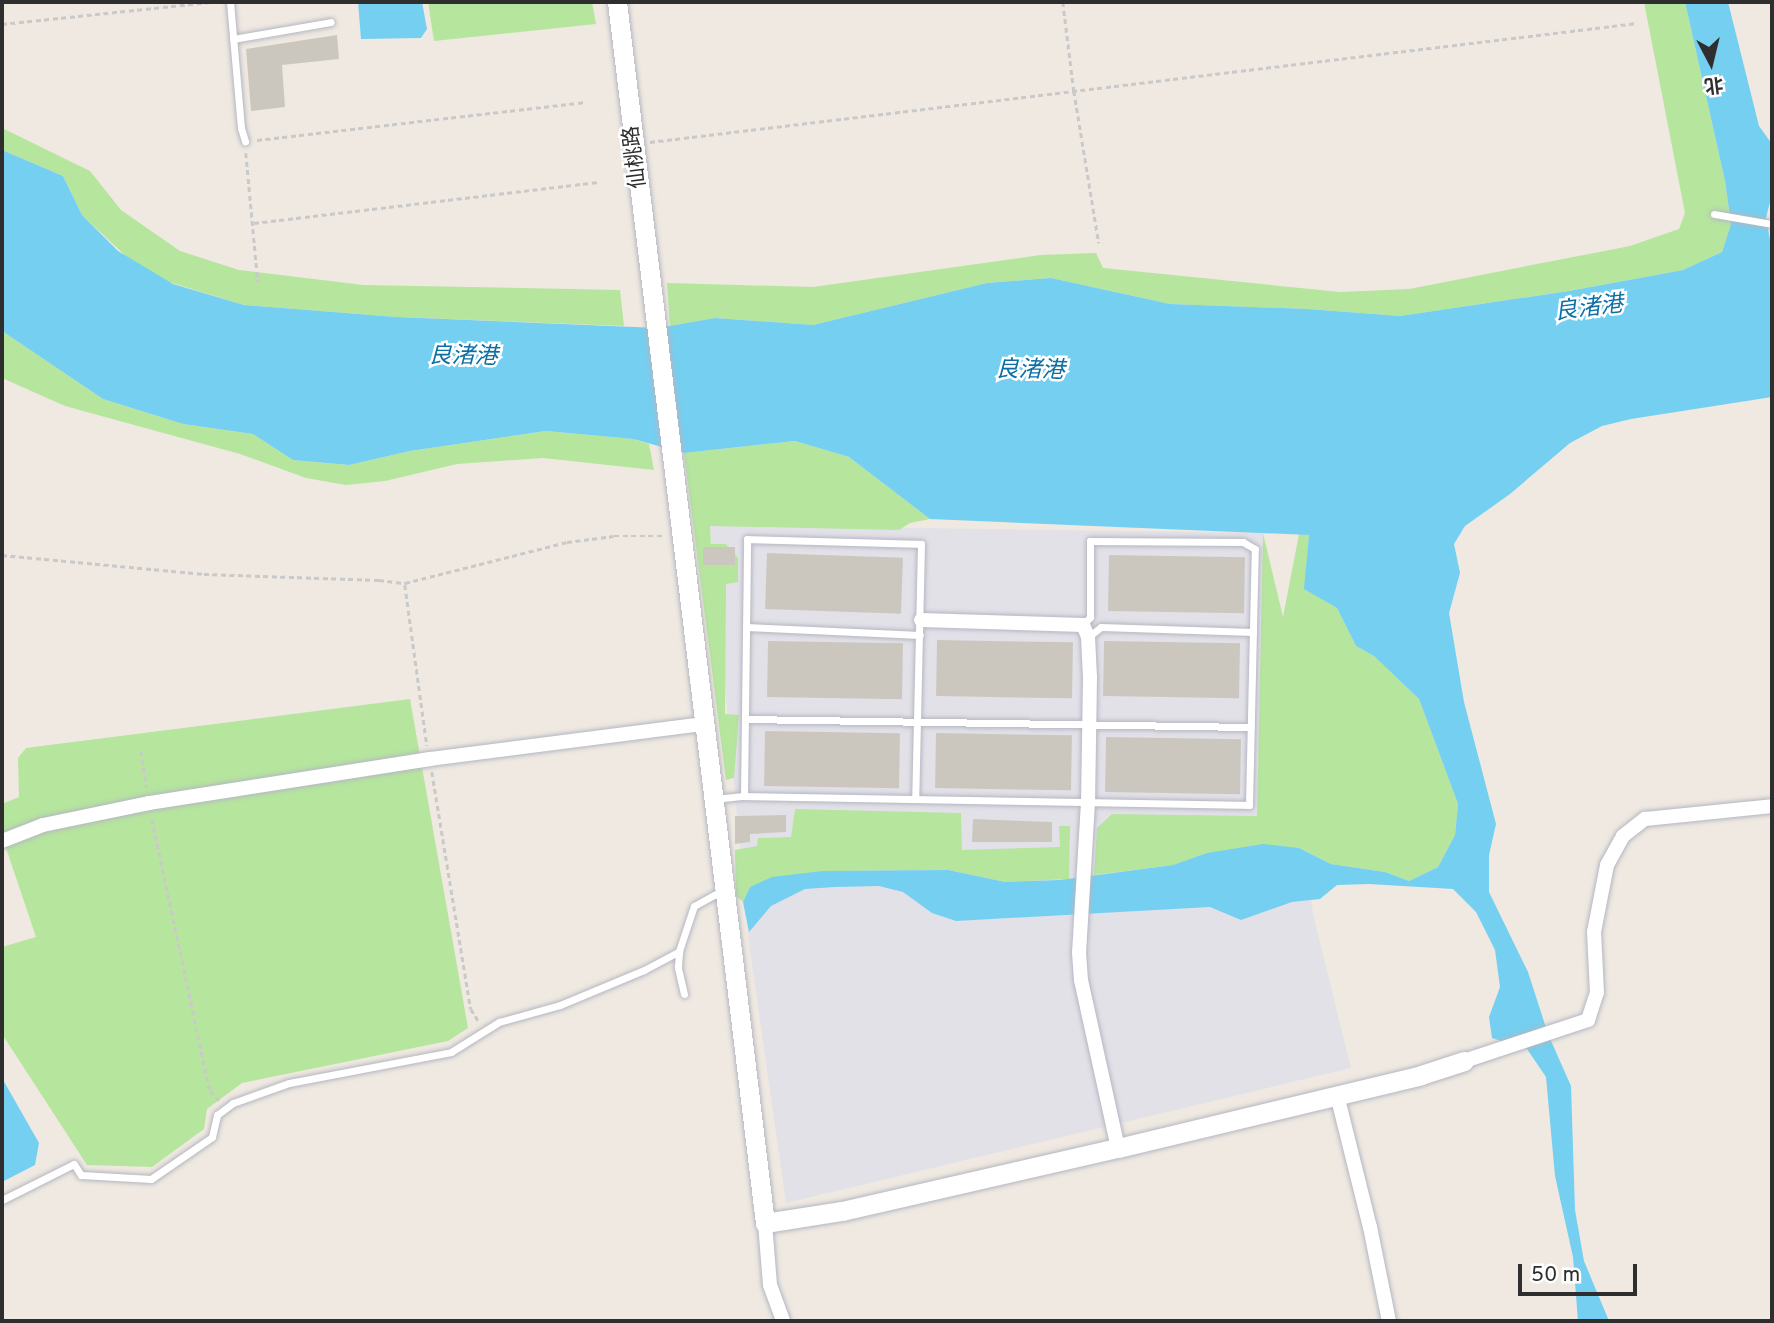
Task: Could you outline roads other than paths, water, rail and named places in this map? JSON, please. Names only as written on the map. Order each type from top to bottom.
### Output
[{"type":"street","name":"仙桃路","points":[[617,2],[765,1223]]},
{"type":"street","points":[[920,628],[1085,631],[1090,723],[1079,952],[1081,980],[1118,1148]]},
{"type":"street","points":[[2,841],[43,825],[149,803],[430,759],[705,724]]},
{"type":"street","points":[[783,1321],[770,1285],[765,1223],[842,1211],[1337,1095],[1464,1061],[1588,1020],[1597,993],[1594,932],[1606,865],[1623,836],[1645,819],[1772,806]]},
{"type":"street","points":[[1337,1095],[1370,1227],[1389,1321]]},
{"type":"lane","points":[[230,2],[245,141]]},
{"type":"lane","points":[[233,39],[331,22]]},
{"type":"lane","points":[[1714,214],[1772,224]]},
{"type":"lane","points":[[744,796],[747,539],[921,544],[915,799]]},
{"type":"lane","points":[[714,799],[744,796],[1249,805],[1255,549],[1243,542],[1090,541],[1090,617],[1085,631]]},
{"type":"lane","points":[[746,627],[920,628]]},
{"type":"lane","points":[[1085,631],[1101,627],[1253,632]]},
{"type":"lane","points":[[745,719],[1251,727]]},
{"type":"lane","points":[[684,995],[678,967],[679,951],[694,905],[724,890]]},
{"type":"lane","points":[[2,1200],[74,1164],[81,1175],[151,1179],[212,1137],[217,1115],[233,1103],[289,1083],[451,1052],[499,1022],[559,1006],[644,970],[679,951]]},
{"type":"water","points":[[358,2],[422,2],[427,29],[421,38],[361,39]]},
{"type":"water","name":"良渚港","points":[[1685,2],[1728,2],[1759,126],[1772,144],[1772,194],[1766,218],[1772,251],[1772,397],[1631,419],[1602,426],[1570,443],[1510,494],[1465,526],[1454,544],[1460,573],[1449,613],[1464,702],[1496,824],[1489,855],[1489,892],[1528,972],[1548,1034],[1571,1086],[1575,1210],[1584,1261],[1609,1321],[1578,1321],[1573,1257],[1555,1176],[1546,1077],[1527,1049],[1492,1038],[1489,1017],[1500,987],[1495,950],[1476,912],[1453,889],[1369,884],[1337,885],[1320,899],[1292,902],[1241,920],[1210,907],[956,921],[932,913],[903,892],[879,886],[835,887],[805,889],[771,906],[749,932],[743,902],[750,887],[772,877],[823,871],[948,870],[1005,882],[1060,880],[1173,865],[1207,853],[1263,844],[1299,848],[1331,864],[1385,872],[1409,881],[1438,867],[1455,835],[1458,804],[1419,699],[1374,656],[1356,646],[1337,608],[1304,589],[1309,535],[930,519],[849,457],[795,441],[684,453],[633,439],[546,431],[410,451],[349,465],[293,460],[253,434],[183,424],[103,399],[2,331],[2,150],[63,176],[82,215],[118,251],[173,284],[244,305],[396,317],[658,328],[715,318],[813,325],[987,283],[1051,278],[1170,304],[1308,309],[1400,316],[1569,291],[1683,270],[1722,252],[1731,224],[1725,181]]},
{"type":"water","points":[[2,1078],[39,1143],[35,1165],[2,1182]]}]
